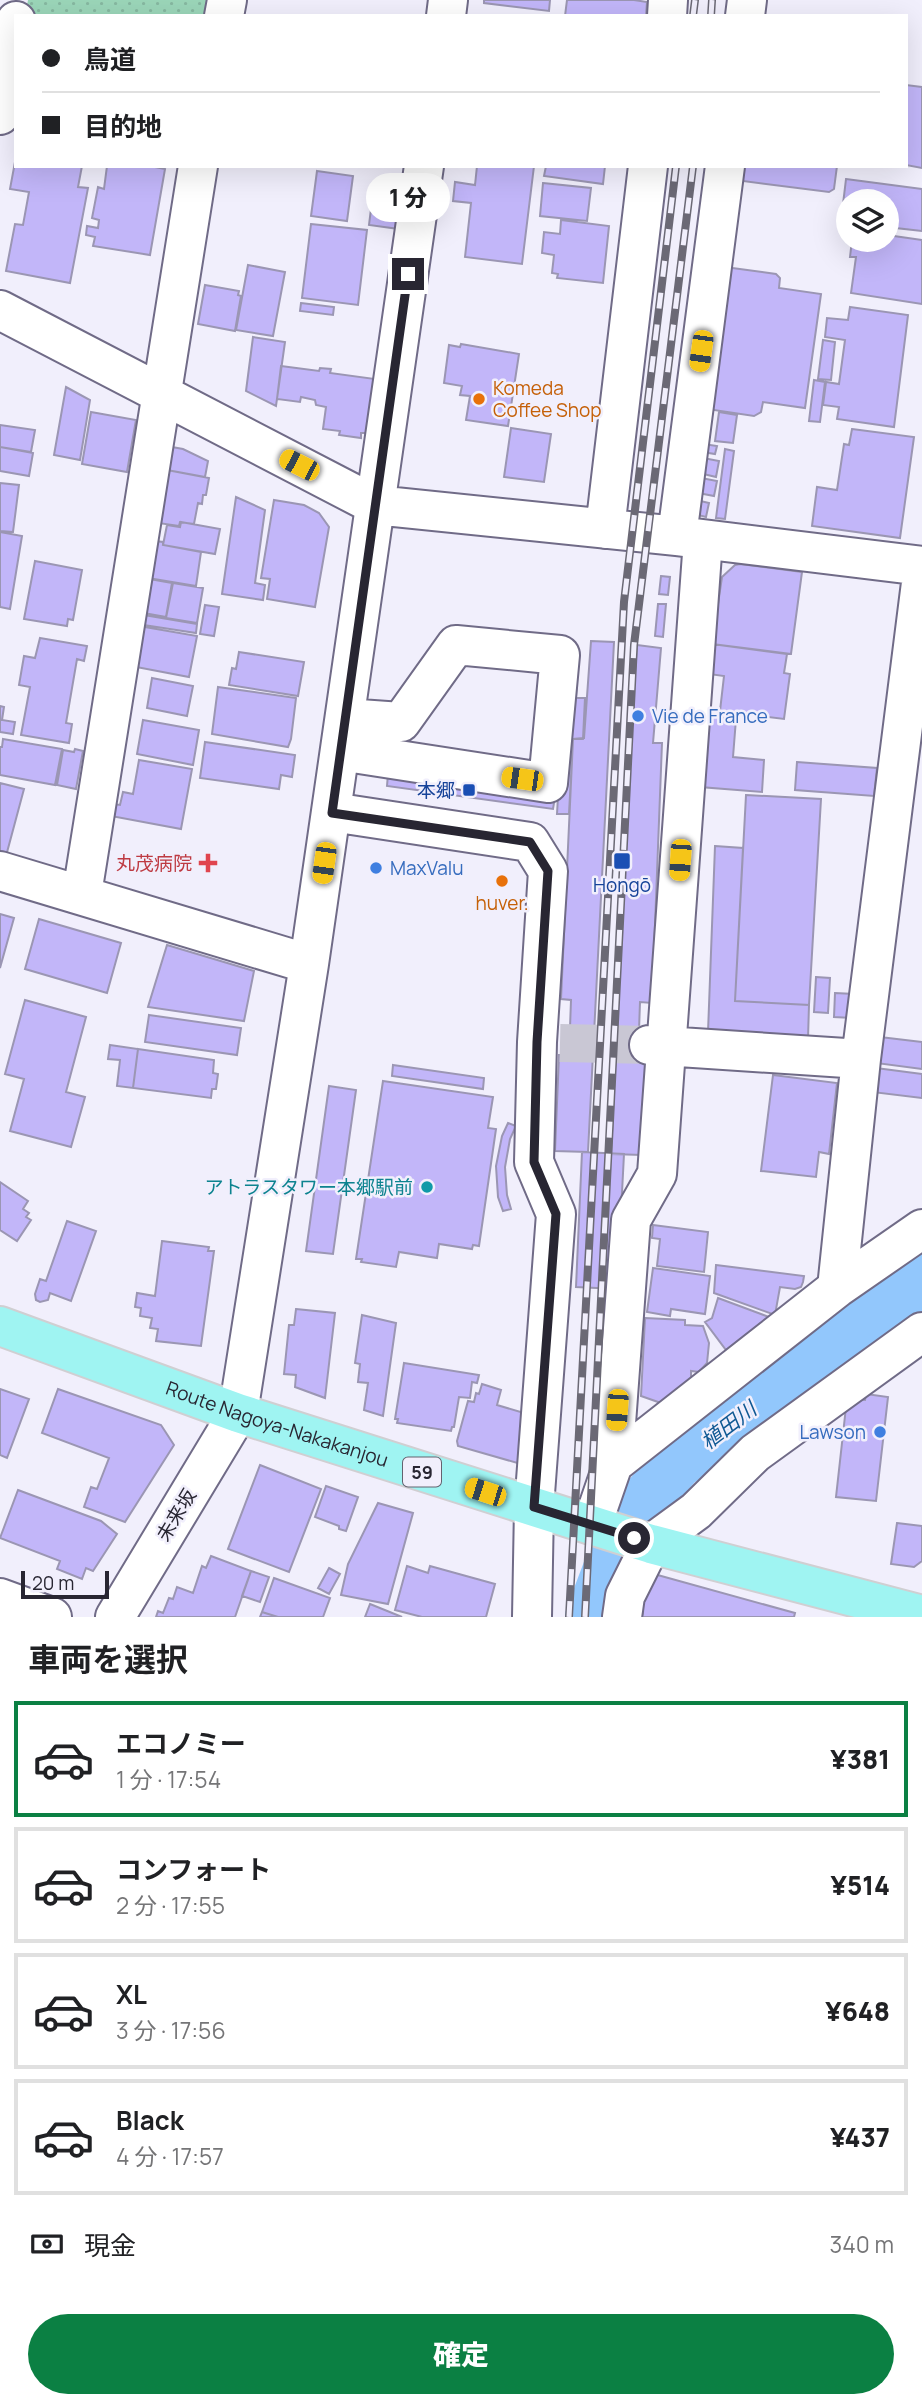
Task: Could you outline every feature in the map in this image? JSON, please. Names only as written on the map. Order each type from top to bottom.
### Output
[{"type":"main road","name":"Route Nagoya-Nakakanjou","points":[[0,1326],[238,1413],[534,1507],[621,1534],[922,1615]]},
{"type":"street","points":[[7,95],[14,37]]},
{"type":"street","points":[[82,894],[198,168]]},
{"type":"street","points":[[238,1413],[332,813],[424,168]]},
{"type":"street","points":[[605,528],[648,168]]},
{"type":"street","points":[[622,1617],[625,1595],[613,1464],[631,1220],[657,1174],[658,1046],[690,538],[725,168]]},
{"type":"street","points":[[0,310],[375,505],[605,528],[922,566]]},
{"type":"street","points":[[837,1288],[861,1059],[922,575]]},
{"type":"street","points":[[456,645],[560,655],[548,783],[343,735],[401,722],[456,645]]},
{"type":"street","points":[[332,813],[530,842],[548,871],[548,1042],[534,1162],[556,1214],[534,1507],[532,1617]]},
{"type":"street","points":[[0,871],[309,964]]},
{"type":"street","points":[[658,1046],[861,1059]]},
{"type":"street","points":[[613,1464],[837,1288],[922,1229]]},
{"type":"street","points":[[621,1534],[696,1511],[755,1453],[922,1332]]},
{"type":"street","name":"未来坂","points":[[114,1617],[238,1413]]},
{"type":"street","points":[[0,1598],[52,1617]]},
{"type":"green space","points":[[28,0],[219,0],[216,14],[25,14]]},
{"type":"building","points":[[484,0],[550,0],[549,11],[484,3]]},
{"type":"building","points":[[567,0],[647,2],[646,14],[565,14]]},
{"type":"building","points":[[908,85],[922,87],[922,168],[908,165]]},
{"type":"building","points":[[14,167],[82,168],[78,187],[88,188],[70,283],[6,271],[15,224],[23,225],[29,192],[10,189]]},
{"type":"building","points":[[107,168],[165,169],[150,255],[93,246],[95,237],[86,235],[87,226],[98,228],[99,220],[92,218],[98,187],[104,189]]},
{"type":"building","points":[[477,168],[534,168],[522,264],[465,257],[471,203],[453,201],[455,182],[475,185]]},
{"type":"building","points":[[546,168],[605,168],[603,184],[544,176]]},
{"type":"building","points":[[736,168],[837,168],[834,189],[829,192],[735,180]]},
{"type":"building","points":[[317,171],[353,176],[347,221],[311,216]]},
{"type":"building","points":[[846,179],[922,189],[922,231],[899,228],[899,189],[845,189]]},
{"type":"building","points":[[543,183],[591,188],[587,221],[540,216]]},
{"type":"building","points":[[371,209],[400,213],[399,229],[369,225]]},
{"type":"building","points":[[561,220],[609,226],[603,283],[557,278],[558,274],[552,273],[554,255],[542,253],[544,232],[560,234]]},
{"type":"building","points":[[311,224],[367,230],[358,305],[302,298]]},
{"type":"building","points":[[899,237],[922,240],[922,304],[851,293],[856,257],[850,257],[851,252],[899,252]]},
{"type":"building","points":[[248,265],[285,272],[273,336],[236,330]]},
{"type":"building","points":[[725,267],[776,274],[780,278],[779,288],[821,294],[805,408],[763,402],[761,412],[754,416],[707,409]]},
{"type":"building","points":[[205,285],[239,291],[238,295],[241,296],[235,331],[198,324]]},
{"type":"building","points":[[301,303],[334,307],[333,315],[300,311]]},
{"type":"building","points":[[850,307],[908,315],[894,427],[837,419],[839,407],[823,405],[826,382],[839,384],[845,340],[825,337],[827,318],[848,320]]},
{"type":"building","points":[[253,337],[285,342],[276,406],[246,391]]},
{"type":"building","points":[[823,340],[835,342],[831,380],[818,379]]},
{"type":"building","points":[[461,344],[519,354],[508,426],[466,420],[470,396],[460,395],[462,386],[444,383],[449,345],[460,347]]},
{"type":"building","points":[[281,366],[319,371],[320,368],[331,369],[330,373],[375,379],[368,433],[361,433],[361,438],[339,435],[340,431],[323,429],[326,407],[316,405],[315,400],[301,397],[300,402],[277,399]]},
{"type":"building","points":[[814,380],[825,382],[820,422],[809,421]]},
{"type":"building","points":[[66,387],[90,400],[80,460],[54,455]]},
{"type":"building","points":[[91,412],[136,420],[127,472],[82,464]]},
{"type":"building","points":[[719,412],[737,415],[733,443],[715,441]]},
{"type":"building","points":[[0,425],[35,430],[31,452],[0,447]]},
{"type":"building","points":[[511,428],[551,434],[544,482],[504,477]]},
{"type":"building","points":[[852,429],[914,437],[900,538],[812,526],[817,487],[837,490],[844,444],[849,445]]},
{"type":"building","points":[[697,443],[717,446],[715,454],[696,451]]},
{"type":"building","points":[[0,447],[33,453],[29,476],[0,471]]},
{"type":"building","points":[[172,447],[183,449],[208,461],[205,477],[167,470]]},
{"type":"building","points":[[725,449],[734,451],[725,519],[716,518]]},
{"type":"building","points":[[698,457],[719,461],[716,477],[695,472]]},
{"type":"building","points":[[167,470],[209,478],[206,495],[203,495],[202,504],[198,503],[194,524],[180,522],[179,526],[158,523]]},
{"type":"building","points":[[696,477],[717,481],[714,496],[693,492]]},
{"type":"building","points":[[0,483],[19,485],[13,532],[0,531]]},
{"type":"building","points":[[236,497],[265,510],[255,583],[265,585],[263,600],[222,594]]},
{"type":"building","points":[[692,499],[709,503],[706,517],[698,515]]},
{"type":"building","points":[[274,500],[304,505],[319,513],[329,527],[315,607],[267,599],[270,579],[261,578]]},
{"type":"building","points":[[181,522],[220,529],[215,554],[163,545],[167,525],[180,527]]},
{"type":"building","points":[[0,532],[22,536],[10,609],[0,607]]},
{"type":"building","points":[[155,541],[201,552],[196,586],[148,578]]},
{"type":"building","points":[[35,561],[82,570],[73,620],[68,619],[67,626],[24,619]]},
{"type":"building","points":[[735,565],[802,572],[791,654],[712,644],[722,577]]},
{"type":"building","points":[[661,576],[670,577],[668,595],[659,594]]},
{"type":"building","points":[[144,578],[172,583],[166,617],[138,612]]},
{"type":"building","points":[[173,583],[203,588],[197,623],[166,618]]},
{"type":"building","points":[[658,604],[666,604],[663,637],[655,636]]},
{"type":"building","points":[[205,605],[219,607],[214,636],[200,634]]},
{"type":"building","points":[[138,614],[197,624],[196,633],[137,624]]},
{"type":"building","points":[[139,626],[197,636],[189,677],[131,666]]},
{"type":"building","points":[[40,638],[87,646],[84,661],[77,659],[66,723],[72,724],[69,743],[21,735],[30,687],[19,685],[24,656],[35,658]]},
{"type":"building","points":[[591,641],[614,642],[588,1152],[555,1151],[559,1055],[569,1055],[571,1000],[561,999],[573,739],[584,738]]},
{"type":"building","points":[[712,644],[787,654],[784,673],[790,674],[784,719],[720,711],[724,676],[709,674]]},
{"type":"building","points":[[637,645],[661,648],[653,743],[662,743],[652,1003],[640,1002],[638,1059],[647,1060],[642,1155],[611,1154]]},
{"type":"building","points":[[239,652],[304,662],[298,696],[229,685]]},
{"type":"building","points":[[565,676],[577,676],[576,698],[585,698],[583,739],[573,739],[569,814],[557,814]]},
{"type":"building","points":[[152,678],[193,686],[187,716],[147,708]]},
{"type":"building","points":[[218,687],[296,698],[288,747],[212,734]]},
{"type":"building","points":[[0,706],[4,707],[2,720],[15,722],[13,734],[0,732]]},
{"type":"building","points":[[705,716],[736,719],[733,757],[764,760],[762,792],[700,787]]},
{"type":"building","points":[[143,720],[199,730],[193,765],[137,754]]},
{"type":"building","points":[[3,739],[62,749],[55,785],[0,775],[0,747]]},
{"type":"building","points":[[205,742],[295,755],[292,777],[281,775],[279,789],[200,778]]},
{"type":"building","points":[[75,749],[83,751],[76,789],[57,785],[63,750],[74,752]]},
{"type":"building","points":[[139,760],[192,769],[181,829],[111,816],[113,804],[120,805],[123,792],[133,794]]},
{"type":"building","points":[[797,762],[877,768],[874,796],[795,790]]},
{"type":"building","points":[[388,774],[555,797],[553,809],[387,786]]},
{"type":"building","points":[[0,783],[24,789],[6,856],[0,855]]},
{"type":"building","points":[[746,795],[821,799],[809,1005],[735,1001]]},
{"type":"building","points":[[715,846],[743,848],[735,1001],[809,1005],[808,1039],[708,1032]]},
{"type":"building","points":[[0,914],[14,918],[0,968]]},
{"type":"building","points":[[39,919],[121,943],[107,993],[25,969]]},
{"type":"building","points":[[167,945],[254,971],[244,1021],[148,1007]]},
{"type":"building","points":[[816,977],[830,978],[828,1013],[814,1012]]},
{"type":"building","points":[[835,993],[854,994],[852,1018],[834,1017]]},
{"type":"building","points":[[25,1000],[86,1017],[66,1092],[85,1097],[71,1147],[10,1131],[24,1079],[5,1074]]},
{"type":"building","points":[[149,1015],[241,1028],[237,1055],[145,1042]]},
{"type":"building","points":[[880,1037],[922,1042],[922,1069],[876,1063]]},
{"type":"building","points":[[110,1045],[138,1049],[133,1088],[117,1086],[120,1060],[108,1059]]},
{"type":"building","points":[[138,1049],[214,1060],[213,1073],[218,1074],[216,1089],[212,1089],[211,1098],[133,1088]]},
{"type":"building","points":[[393,1065],[484,1078],[483,1089],[392,1076]]},
{"type":"building","points":[[876,1068],[922,1074],[922,1098],[872,1092]]},
{"type":"building","points":[[773,1075],[837,1083],[829,1154],[819,1152],[816,1177],[761,1171]]},
{"type":"building","name":"アトラスタワー本郷駅前","points":[[383,1081],[493,1097],[488,1128],[496,1129],[479,1246],[473,1245],[472,1249],[439,1244],[437,1258],[399,1252],[396,1267],[356,1259]]},
{"type":"building","points":[[329,1086],[356,1090],[333,1254],[306,1251]]},
{"type":"building","points":[[508,1123],[516,1126],[510,1139],[505,1167],[511,1209],[503,1211],[498,1197],[496,1166],[502,1136]]},
{"type":"building","points":[[582,1152],[624,1154],[617,1289],[576,1287]]},
{"type":"building","points":[[0,1182],[28,1201],[23,1209],[29,1213],[26,1217],[31,1220],[17,1241],[0,1230]]},
{"type":"building","points":[[67,1221],[96,1231],[71,1301],[50,1293],[48,1300],[40,1302],[36,1300],[35,1294],[40,1279],[46,1281]]},
{"type":"building","points":[[653,1225],[708,1232],[704,1272],[657,1266],[660,1239],[652,1238]]},
{"type":"building","points":[[162,1241],[209,1247],[208,1251],[214,1251],[201,1346],[156,1341],[158,1329],[150,1328],[152,1318],[140,1316],[141,1308],[135,1307],[137,1293],[155,1296]]},
{"type":"building","points":[[716,1265],[804,1276],[801,1287],[780,1287],[775,1315],[714,1293]]},
{"type":"building","points":[[653,1268],[710,1276],[705,1314],[671,1309],[670,1316],[647,1312]]},
{"type":"building","points":[[718,1298],[769,1317],[726,1350],[705,1322],[712,1318]]},
{"type":"building","points":[[296,1309],[335,1313],[325,1398],[295,1387],[296,1375],[284,1374],[289,1325],[294,1325]]},
{"type":"building","points":[[362,1315],[396,1323],[383,1416],[364,1410],[368,1383],[358,1382],[360,1364],[355,1363]]},
{"type":"building","points":[[645,1318],[685,1320],[685,1325],[703,1326],[709,1343],[707,1363],[699,1372],[691,1371],[691,1378],[661,1403],[641,1396]]},
{"type":"building","points":[[404,1363],[479,1375],[477,1383],[472,1382],[470,1398],[459,1397],[451,1431],[397,1423],[398,1419],[395,1419]]},
{"type":"building","points":[[482,1384],[501,1390],[497,1405],[534,1416],[521,1464],[458,1446],[468,1401],[474,1402]]},
{"type":"building","points":[[0,1389],[29,1399],[7,1458],[0,1455]]},
{"type":"building","points":[[58,1389],[161,1425],[174,1445],[125,1522],[84,1507],[91,1487],[97,1489],[109,1458],[42,1433]]},
{"type":"building","points":[[866,1394],[888,1397],[876,1501],[836,1497],[847,1398],[865,1400]]},
{"type":"building","points":[[260,1465],[321,1489],[289,1572],[228,1549]]},
{"type":"building","points":[[326,1486],[358,1497],[346,1531],[315,1517]]},
{"type":"building","points":[[18,1490],[101,1521],[117,1534],[93,1571],[86,1568],[82,1579],[57,1569],[60,1561],[0,1538]]},
{"type":"building","points":[[378,1503],[413,1513],[388,1604],[341,1595],[348,1564]]},
{"type":"building","points":[[897,1523],[922,1526],[922,1561],[914,1567],[891,1564]]},
{"type":"building","points":[[211,1556],[251,1571],[235,1617],[156,1617],[158,1611],[163,1613],[169,1598],[173,1599],[177,1587],[193,1593],[202,1566],[206,1568]]},
{"type":"building","points":[[407,1566],[428,1573],[430,1566],[495,1584],[486,1617],[422,1617],[395,1610]]},
{"type":"building","points":[[329,1568],[340,1574],[329,1594],[318,1588]]},
{"type":"building","points":[[251,1571],[269,1577],[260,1602],[242,1596]]},
{"type":"building","points":[[654,1574],[795,1613],[794,1617],[642,1617],[643,1612],[635,1610]]},
{"type":"building","points":[[274,1578],[330,1598],[323,1617],[278,1617],[262,1612]]},
{"type":"building","points":[[370,1604],[402,1617],[365,1617]]},
{"type":"building","points":[[262,1612],[278,1617],[260,1617]]},
{"type":"waterway","name":"植田川","points":[[591,1617],[626,1524],[676,1464],[922,1280]]},
{"type":"tunnel","points":[[560,1043],[649,1045]]},
{"type":"railway","points":[[693,14],[695,0]]},
{"type":"railway","points":[[711,14],[712,0]]},
{"type":"railway","points":[[569,1617],[624,602],[676,168]]},
{"type":"railway","points":[[585,1617],[634,645],[693,168]]},
{"type":"place","name":"Komeda Coffee Shop","points":[[479,399]]},
{"type":"place","name":"Vie de France","points":[[638,716]]},
{"type":"place","name":"本郷","points":[[469,790]]},
{"type":"place","name":"Hongō","points":[[622,861]]},
{"type":"place","name":"丸茂病院","points":[[208,863]]},
{"type":"place","name":"MaxValu","points":[[376,868]]},
{"type":"place","name":"huver.","points":[[502,881]]},
{"type":"place","name":"アトラスタワー本郷駅前","points":[[427,1187]]},
{"type":"place","name":"Lawson","points":[[880,1432]]},
{"type":"route","points":[[408,274],[332,813],[530,842],[548,871],[537,1042],[534,1162],[556,1214],[534,1507],[634,1538]]}]
